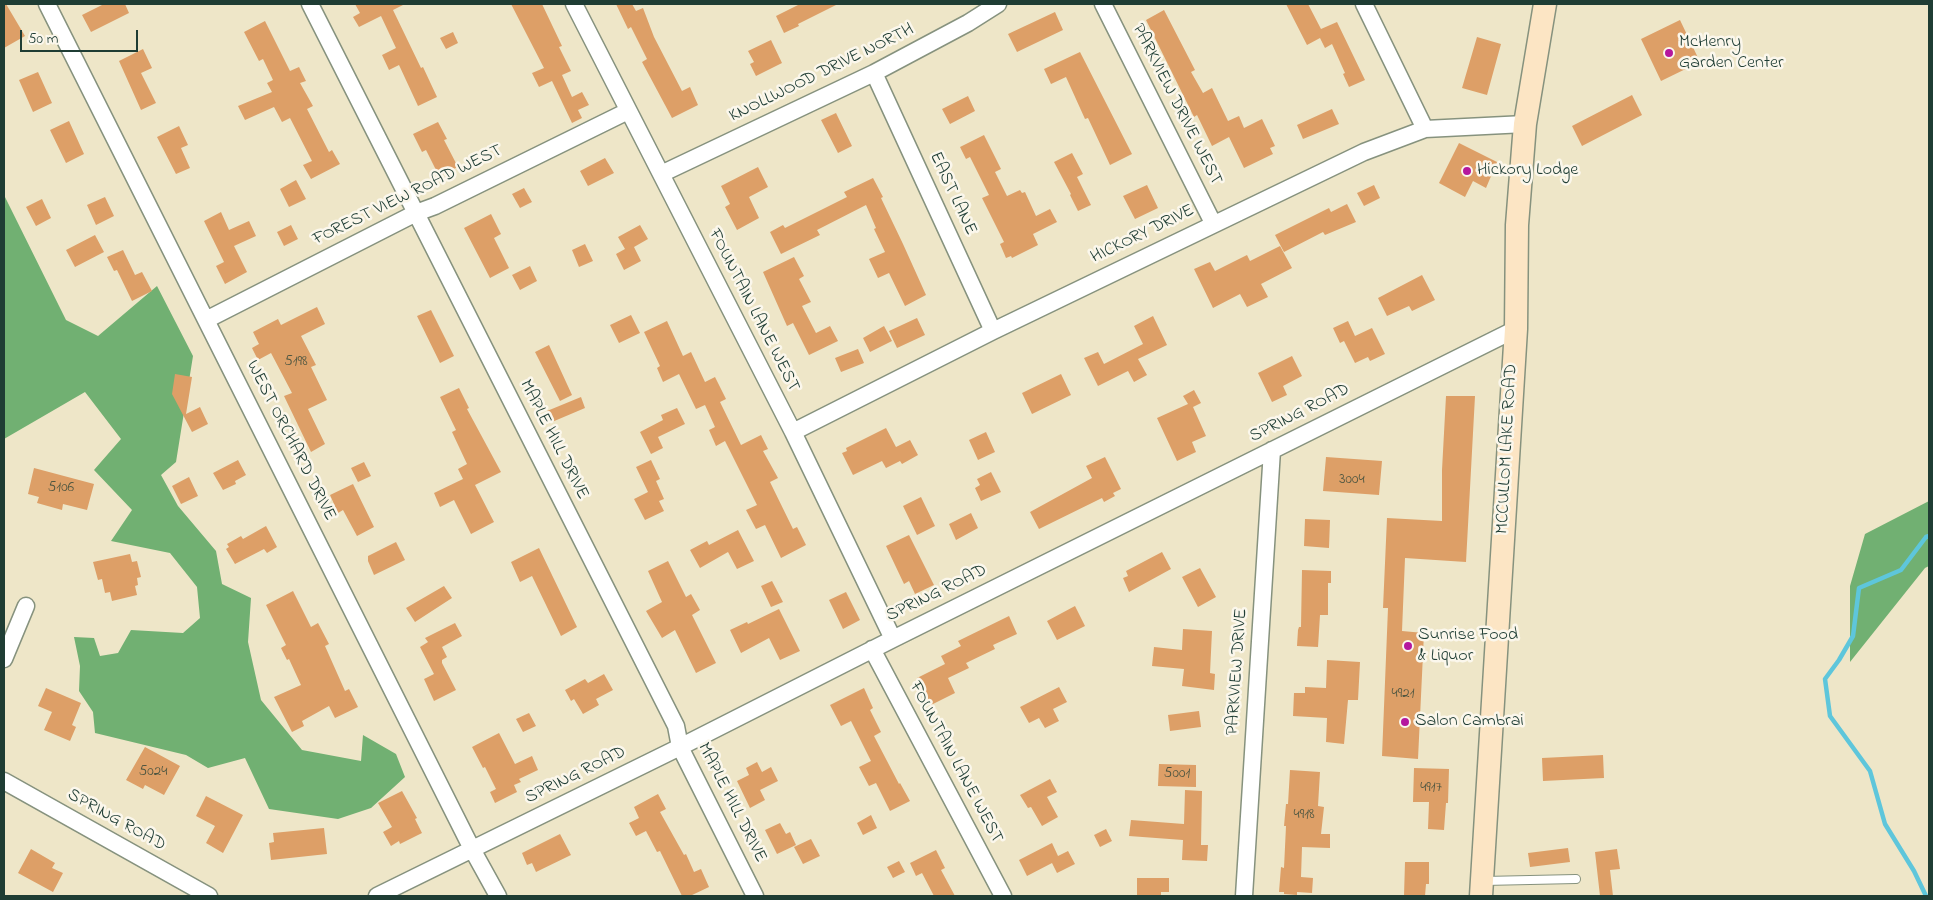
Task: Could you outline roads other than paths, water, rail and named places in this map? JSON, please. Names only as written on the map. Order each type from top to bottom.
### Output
[{"type":"street","name":"WEST ORCHARD DRIVE","points":[[46,4],[472,849],[498,896]]},
{"type":"street","name":"MAPLE HILL DRIVE","points":[[310,4],[672,717],[676,726],[680,748],[755,896]]},
{"type":"street","name":"FOUNTAIN LANE WEST","points":[[574,4],[793,432],[894,639]]},
{"type":"street","name":"KNOLLWOOD DRIVE NORTH","points":[[661,174],[874,73],[968,23],[998,4]]},
{"type":"street","name":"PARKVIEW DRIVE WEST","points":[[1103,4],[1213,223]]},
{"type":"street","points":[[1364,4],[1425,129]]},
{"type":"street","name":"MCCULLOM LAKE ROAD","points":[[1481,889],[1516,328],[1516,225],[1525,124],[1546,4]]},
{"type":"street","name":"EAST LANE","points":[[874,73],[993,331]]},
{"type":"street","name":"FOREST VIEW ROAD WEST","points":[[206,320],[416,212],[435,206],[628,111]]},
{"type":"street","name":"HICKORY DRIVE","points":[[793,432],[1213,223],[1364,152],[1425,129],[1525,124]]},
{"type":"street","name":"SPRING ROAD","points":[[377,896],[680,748],[872,649],[1516,328]]},
{"type":"street","name":"PARKVIEW DRIVE","points":[[1244,896],[1272,450]]},
{"type":"street","points":[[4,659],[26,606]]},
{"type":"street","name":"FOUNTAIN LANE WEST","points":[[872,649],[1003,896]]},
{"type":"street","name":"SPRING ROAD","points":[[4,782],[209,896]]},
{"type":"lane","points":[[1481,889],[1576,879]]},
{"type":"waterway","points":[[1926,896],[1914,871],[1885,824],[1870,771],[1830,716],[1825,679],[1853,636],[1859,588],[1901,570],[1926,537],[1929,536]]},
{"type":"place","name":"McHenry Garden Center","points":[[1669,53]]},
{"type":"place","name":"Hickory Lodge","points":[[1467,171]]},
{"type":"place","name":"Sunrise Food & Liquor","points":[[1408,646]]},
{"type":"place","name":"Salon Cambrai","points":[[1405,722]]}]
